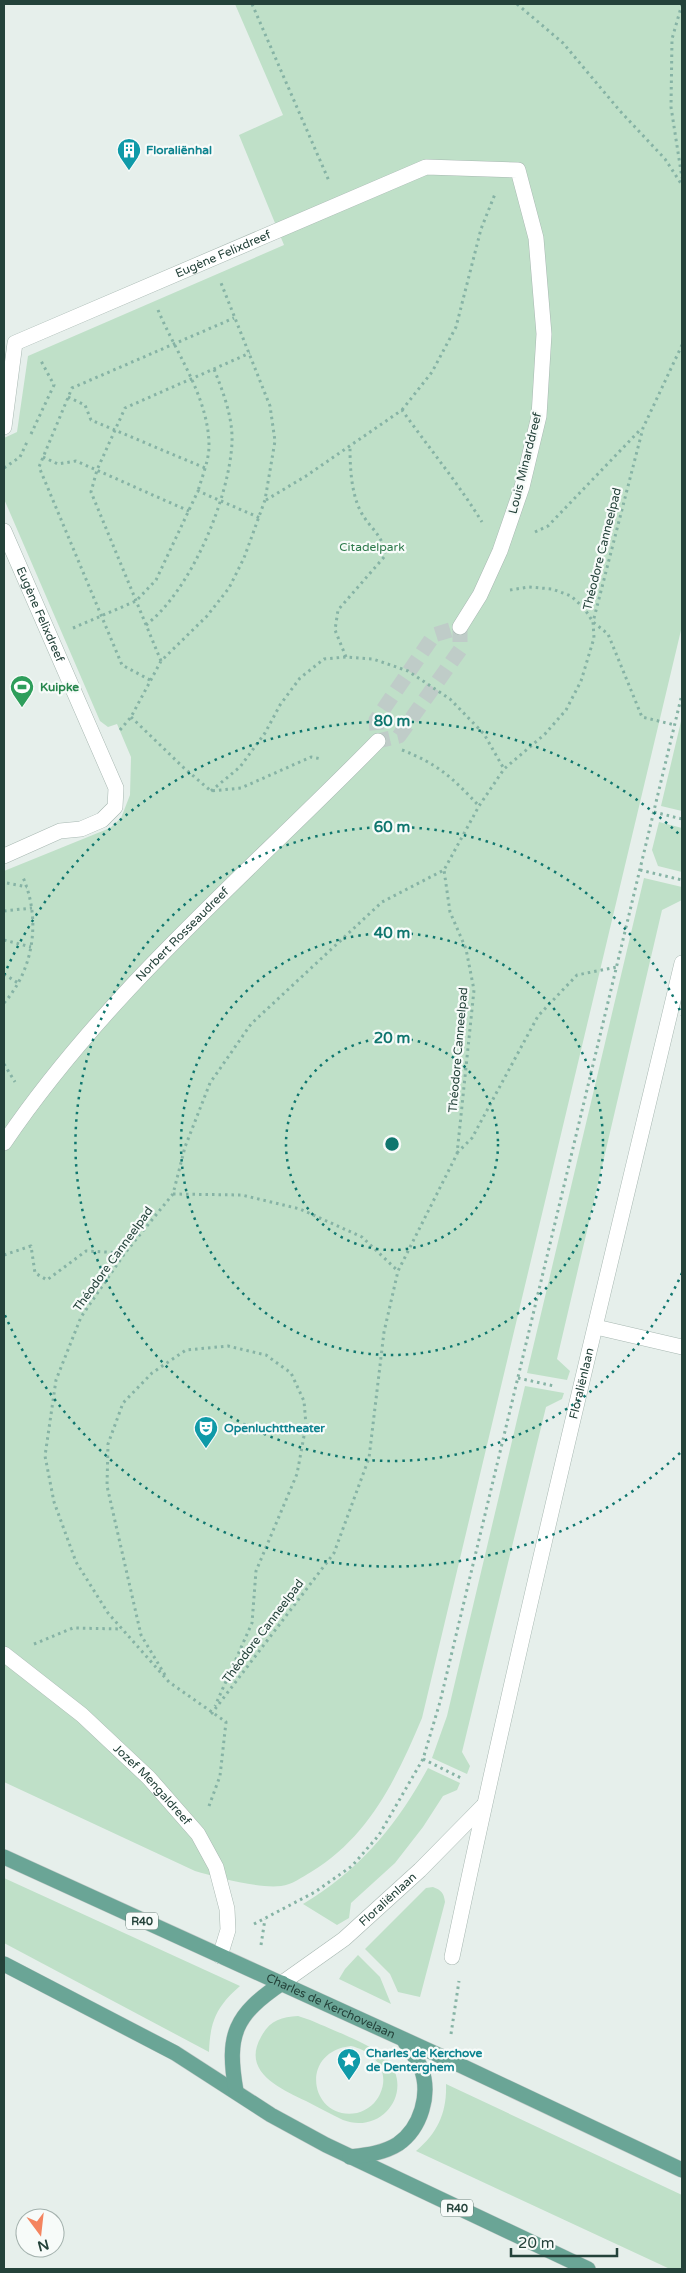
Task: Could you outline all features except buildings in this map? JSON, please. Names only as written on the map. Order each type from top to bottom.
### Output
[{"type":"main road","name":"Charles de Kerchovelaan","points":[[4,1857],[282,1983],[405,2042],[447,2059],[682,2170]]},
{"type":"main road","name":"R40","points":[[4,1964],[175,2053],[236,2090],[270,2115],[350,2157],[588,2269]]},
{"type":"main road","points":[[236,2090],[232,2067],[232,2046],[238,2026],[249,2009],[282,1983]]},
{"type":"main road","points":[[350,2157],[378,2153],[398,2144],[413,2129],[422,2110],[425,2089],[421,2068],[405,2042]]},
{"type":"street","name":"Eugène Felixdreef","points":[[4,427],[15,343],[426,167],[518,170]]},
{"type":"street","name":"Louis Minarddreef","points":[[460,627],[480,595],[500,551],[522,487],[539,416],[544,334],[536,238],[518,170]]},
{"type":"street","name":"Eugène Felixdreef","points":[[4,531],[116,788],[114,807],[102,820],[81,829],[60,831],[8,854]]},
{"type":"street","name":"Norbert Rosseaudreef","points":[[4,1143],[32,1102],[156,960],[378,741]]},
{"type":"street","name":"Floraliënlaan","points":[[452,1957],[484,1805],[579,1392],[682,963]]},
{"type":"street","points":[[596,1327],[682,1347]]},
{"type":"street","name":"Jozef Mengaldreef","points":[[5,1655],[82,1714],[149,1778],[198,1834],[216,1867],[227,1909],[228,1930],[220,1956]]},
{"type":"street","name":"Floraliënlaan","points":[[282,1983],[344,1939],[420,1870],[484,1805]]},
{"type":"path","points":[[252,4],[339,204]]},
{"type":"path","points":[[517,4],[563,43],[620,111],[665,159],[682,185]]},
{"type":"path","points":[[682,4],[672,39],[671,107],[682,178]]},
{"type":"path","points":[[266,500],[306,476],[402,410],[432,372],[456,327],[481,229],[501,179],[518,170]]},
{"type":"path","points":[[119,740],[119,730],[131,717],[161,661],[207,616],[229,588],[244,558],[266,500],[275,441],[270,406],[212,259]]},
{"type":"path","points":[[79,625],[102,617],[136,601],[156,580],[198,491],[205,468],[209,448],[208,425],[175,344],[160,314]]},
{"type":"path","points":[[150,680],[122,665],[39,467],[72,388],[234,318]]},
{"type":"path","name":"Théodore Canneelpad","points":[[198,1834],[220,1776],[226,1722],[169,1682],[108,1613],[76,1562],[54,1502],[45,1456],[56,1380],[81,1317],[125,1253],[173,1194],[184,1147],[210,1083],[251,1024],[382,902],[444,870],[479,806],[504,769],[545,734],[566,710],[581,680],[594,638],[592,622],[643,428],[682,345]]},
{"type":"path","points":[[161,661],[91,492],[97,470],[125,408],[250,353]]},
{"type":"path","points":[[4,468],[20,457],[54,385],[42,362]]},
{"type":"path","points":[[146,625],[163,612],[190,572],[220,500],[232,442],[227,403],[214,369]]},
{"type":"path","points":[[68,397],[85,405],[91,420],[205,468]]},
{"type":"path","points":[[402,410],[431,451],[462,489],[500,551],[548,526],[643,428]]},
{"type":"path","points":[[346,657],[334,630],[338,610],[385,556],[384,543],[360,511],[350,470],[350,446]]},
{"type":"path","points":[[43,457],[58,464],[76,461],[189,511]]},
{"type":"path","points":[[198,491],[260,518]]},
{"type":"path","points":[[480,595],[529,588],[552,588],[571,596],[584,608],[592,622],[608,634],[642,717],[675,725]]},
{"type":"path","points":[[211,791],[240,766],[265,733],[280,705],[300,678],[324,659],[346,657],[373,659],[408,671],[450,699],[484,734],[504,769]]},
{"type":"path","points":[[252,1926],[315,1892],[352,1866],[379,1835],[423,1759],[442,1692],[682,694]]},
{"type":"path","points":[[131,717],[211,791],[240,788],[311,757]]},
{"type":"path","points":[[378,741],[428,760],[456,782],[479,806]]},
{"type":"path","points":[[654,812],[682,819]]},
{"type":"path","points":[[4,1003],[18,983],[31,946],[34,927],[27,887],[8,854]]},
{"type":"path","name":"Théodore Canneelpad","points":[[212,1712],[334,1553],[369,1458],[384,1332],[398,1271],[457,1154],[474,990],[466,949],[450,912],[444,870]]},
{"type":"path","points":[[640,870],[682,880]]},
{"type":"path","points":[[4,882],[27,887]]},
{"type":"path","points":[[4,911],[32,908]]},
{"type":"path","points":[[4,940],[31,946]]},
{"type":"path","points":[[457,1154],[472,1138],[538,1016],[577,975],[617,967]]},
{"type":"path","points":[[4,974],[18,983]]},
{"type":"path","points":[[173,1194],[242,1196],[300,1209],[362,1237],[398,1271]]},
{"type":"path","points":[[4,1255],[31,1246],[35,1273],[47,1280],[86,1251],[125,1253]]},
{"type":"path","points":[[169,1682],[141,1636],[107,1486],[108,1444],[123,1403],[152,1373],[186,1350],[228,1346],[266,1355],[291,1373],[304,1401],[306,1425],[297,1474],[256,1571],[252,1623],[212,1712]]},
{"type":"path","points":[[518,1378],[579,1392]]},
{"type":"path","points":[[5,1655],[73,1628],[122,1630]]},
{"type":"path","points":[[423,1759],[462,1778],[484,1805]]},
{"type":"path","points":[[447,2059],[461,1972],[452,1957]]},
{"type":"green space","name":"Citadelpark","points":[[235,4],[682,4],[682,626],[422,1718],[391,1784],[365,1824],[350,1841],[332,1858],[311,1872],[285,1885],[272,1886],[238,1882],[195,1871],[4,1782],[4,871],[110,828],[121,818],[130,795],[131,757],[117,724],[108,727],[100,721],[4,499],[4,438],[17,432],[28,356],[284,245],[239,135],[283,115]]},
{"type":"green space","points":[[682,717],[682,811],[661,806]]},
{"type":"green space","points":[[659,822],[682,828],[682,872],[658,866],[652,850]]},
{"type":"green space","points":[[644,878],[682,887],[682,900],[662,910],[557,1359],[570,1371],[567,1380],[527,1373]]},
{"type":"green space","points":[[525,1386],[564,1393],[562,1399],[546,1407],[462,1752],[470,1766],[467,1774],[432,1758],[447,1716]]},
{"type":"green space","points":[[428,1768],[460,1783],[457,1790],[443,1796],[423,1827],[395,1863],[351,1903],[349,1918],[337,1925],[303,1904],[342,1877],[375,1845],[403,1809]]},
{"type":"green space","points":[[4,1878],[240,1986],[220,2007],[216,2015],[211,2031],[209,2052],[4,1943]]},
{"type":"green space","points":[[433,1887],[442,1892],[445,1902],[420,1997],[398,1992],[390,1974],[365,1949],[426,1888]]},
{"type":"green space","points":[[358,1955],[380,1977],[391,2004],[339,1979],[345,1969]]},
{"type":"green space","points":[[298,2016],[339,2032],[362,2043],[387,2059],[395,2071],[396,2096],[390,2107],[381,2116],[370,2121],[357,2123],[343,2120],[286,2091],[267,2078],[256,2060],[256,2049],[268,2027],[276,2021]],"holes":[[[351,2046],[373,2057],[378,2063],[383,2077],[383,2085],[380,2094],[368,2108],[357,2113],[341,2113],[329,2107],[321,2097],[316,2085],[317,2072],[323,2060],[334,2051]]]},
{"type":"green space","points":[[446,2084],[682,2195],[682,2269],[670,2269],[416,2151],[430,2137],[440,2121],[445,2104]]},
{"type":"tunnel","points":[[460,627],[460,650],[399,736],[378,741],[376,720],[434,635],[460,627]]},
{"type":"place","name":"Floraliënhal","points":[[129,171]]},
{"type":"place","name":"Kuipke","points":[[22,708]]},
{"type":"place","name":"Openluchttheater","points":[[206,1449]]},
{"type":"place","name":"Charles de Kerchove de Denterghem","points":[[349,2081]]}]
